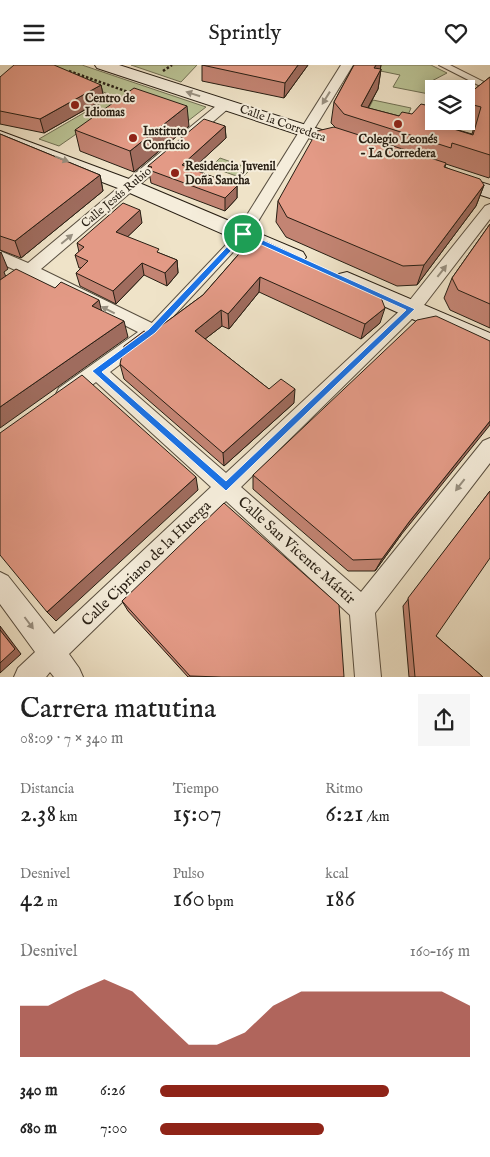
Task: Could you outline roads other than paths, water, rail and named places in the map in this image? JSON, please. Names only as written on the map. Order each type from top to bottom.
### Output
[{"type":"main road","name":"Calle la Corredera","points":[[103,65],[365,150]]},
{"type":"main road","points":[[0,137],[130,186],[321,268],[490,345]]},
{"type":"main road","points":[[429,171],[490,192]]},
{"type":"street","points":[[54,402],[152,331],[243,234],[302,141],[306,131],[347,65]]},
{"type":"street","points":[[443,65],[490,88]]},
{"type":"street","name":"Calle Jesús Rubio","points":[[0,291],[30,271],[226,104]]},
{"type":"street","name":"Calle Cipriano de la Huerga","points":[[27,677],[412,309],[490,209]]},
{"type":"street","points":[[0,256],[152,331]]},
{"type":"street","name":"Calle San Vicente Mártir","points":[[96,371],[362,609]]},
{"type":"street","points":[[368,677],[362,609],[490,447]]},
{"type":"street","points":[[0,583],[70,677]]},
{"type":"place","name":"Centro de Idiomas","points":[[75,105]]},
{"type":"place","name":"Colegio Leonés - La Corredera","points":[[398,124]]},
{"type":"place","name":"Instituto Confucio","points":[[133,138]]},
{"type":"place","name":"Residencia Juvenil Doña Sancha","points":[[175,173]]}]
